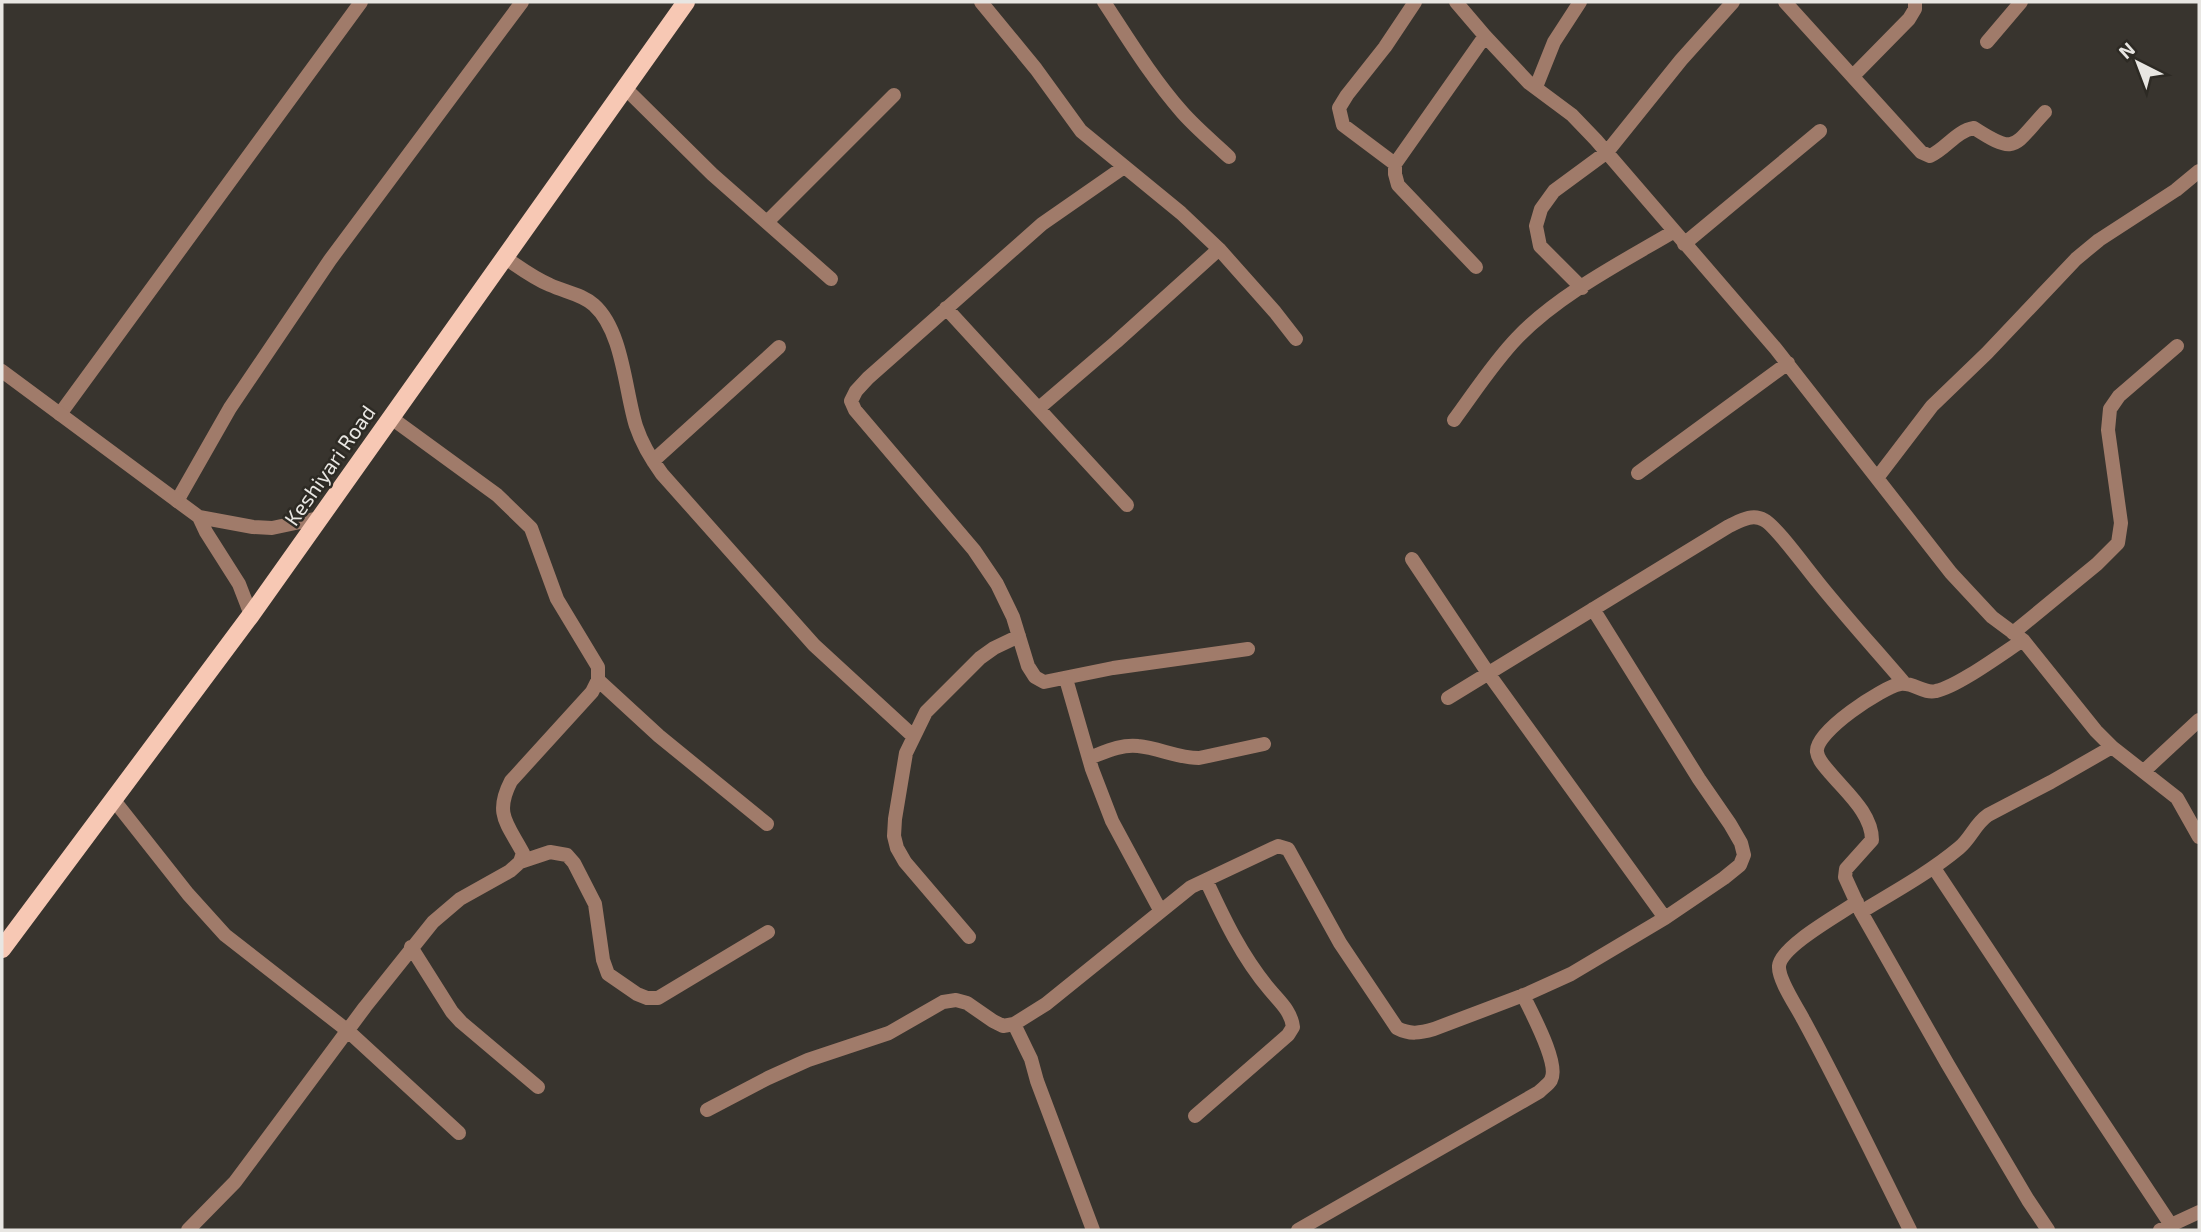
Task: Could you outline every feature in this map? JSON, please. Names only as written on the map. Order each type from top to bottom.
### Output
[{"type":"main road","name":"Keshiyari Road","points":[[2,949],[251,615],[686,2]]},
{"type":"street","points":[[60,414],[362,2]]},
{"type":"street","points":[[177,501],[230,408],[330,260],[522,2]]},
{"type":"street","points":[[981,2],[1036,69],[1081,131],[1181,213],[1219,249],[1296,339]]},
{"type":"street","points":[[1104,2],[1166,93],[1229,157]]},
{"type":"street","points":[[1395,164],[1343,125],[1339,108],[1415,2]]},
{"type":"street","points":[[1456,2],[1485,36],[1536,87],[1572,116],[1607,152],[1788,363],[1951,573],[1992,617],[2018,636],[2112,747],[2177,798],[2199,837]]},
{"type":"street","points":[[1536,87],[1554,42],[1580,2]]},
{"type":"street","points":[[1581,288],[1540,246],[1536,226],[1541,209],[1554,191],[1607,152],[1681,60],[1733,2]]},
{"type":"street","points":[[1785,2],[1921,152],[1930,156],[1940,151],[1964,130],[1974,128],[2005,145],[2015,144],[2045,112]]},
{"type":"street","points":[[1853,76],[1909,19],[1915,9],[1915,2]]},
{"type":"street","points":[[1987,42],[2021,2]]},
{"type":"street","points":[[1476,267],[1398,185],[1395,164],[1485,36]]},
{"type":"street","points":[[625,88],[712,174],[831,279]]},
{"type":"street","points":[[767,222],[894,95]]},
{"type":"street","points":[[1684,244],[1820,131]]},
{"type":"street","points":[[1124,167],[1042,224],[868,378],[851,401],[855,410],[903,469],[974,550],[997,584],[1013,617],[1028,666],[1035,677],[1044,682],[1114,668],[1248,649]]},
{"type":"street","points":[[1877,478],[1932,406],[1987,353],[2076,259],[2199,171]]},
{"type":"street","points":[[1454,420],[1517,338],[1581,288],[1674,232]]},
{"type":"street","points":[[1039,408],[1219,249]]},
{"type":"street","points":[[504,257],[542,281],[592,303],[600,312],[615,341],[636,426],[662,474],[814,645],[913,736]]},
{"type":"street","points":[[946,308],[1127,505]]},
{"type":"street","points":[[2048,1230],[1947,1063],[1859,907],[1845,877],[1846,869],[1872,840],[1872,830],[1858,806],[1822,764],[1817,752],[1818,744],[1832,726],[1881,691],[1905,684],[1926,692],[1937,691],[1966,676],[2018,636],[2118,543],[2121,523],[2108,430],[2110,409],[2119,396],[2177,346]]},
{"type":"street","points":[[653,461],[779,347]]},
{"type":"street","points":[[1638,473],[1788,363]]},
{"type":"street","points":[[2,371],[199,517],[272,528],[319,518]]},
{"type":"street","points":[[390,417],[498,495],[531,528],[556,599],[598,667],[598,680],[592,692],[511,780],[503,797],[502,812],[523,853],[520,862]]},
{"type":"street","points":[[199,517],[239,584],[251,615]]},
{"type":"street","points":[[1448,698],[1729,526],[1745,518],[1757,517],[1767,520],[1905,684]]},
{"type":"street","points":[[1412,559],[1488,673],[1665,918]]},
{"type":"street","points":[[707,1110],[768,1077],[808,1060],[889,1033],[943,1002],[956,1000],[967,1003],[1003,1026],[1014,1024],[1046,1004],[1191,887],[1278,846],[1288,849],[1340,943],[1397,1028],[1406,1033],[1434,1029],[1571,974],[1665,918],[1724,878],[1740,865],[1744,855],[1741,843],[1730,824],[1593,609]]},
{"type":"street","points":[[969,937],[905,862],[894,836],[895,819],[906,753],[926,712],[963,674],[994,648],[1019,636]]},
{"type":"street","points":[[1066,679],[1089,758],[1112,821],[1160,910]]},
{"type":"street","points":[[598,680],[659,736],[767,824]]},
{"type":"street","points":[[2144,771],[2199,720]]},
{"type":"street","points":[[1089,758],[1120,747],[1136,745],[1188,758],[1199,758],[1264,744]]},
{"type":"street","points":[[1909,1230],[1821,1052],[1782,980],[1779,966],[1784,954],[1798,942],[1859,907],[1934,868],[1962,846],[1979,822],[1988,815],[2112,747]]},
{"type":"street","points":[[113,799],[188,894],[225,935],[348,1031],[459,1133]]},
{"type":"street","points":[[188,1230],[235,1182],[411,947],[433,922],[460,898],[500,877],[520,862],[550,852],[567,855],[574,863],[595,904],[603,960],[608,974],[647,998],[658,998],[768,932]]},
{"type":"street","points":[[1934,868],[2166,1228],[2199,1212]]},
{"type":"street","points":[[1195,1116],[1288,1035],[1293,1027],[1292,1017],[1287,1009],[1252,969],[1242,953],[1206,880]]},
{"type":"street","points":[[411,947],[461,1023],[538,1087]]},
{"type":"street","points":[[1298,1230],[1539,1092],[1551,1081],[1554,1071],[1547,1047],[1523,995]]},
{"type":"street","points":[[1014,1024],[1031,1059],[1093,1230]]}]
